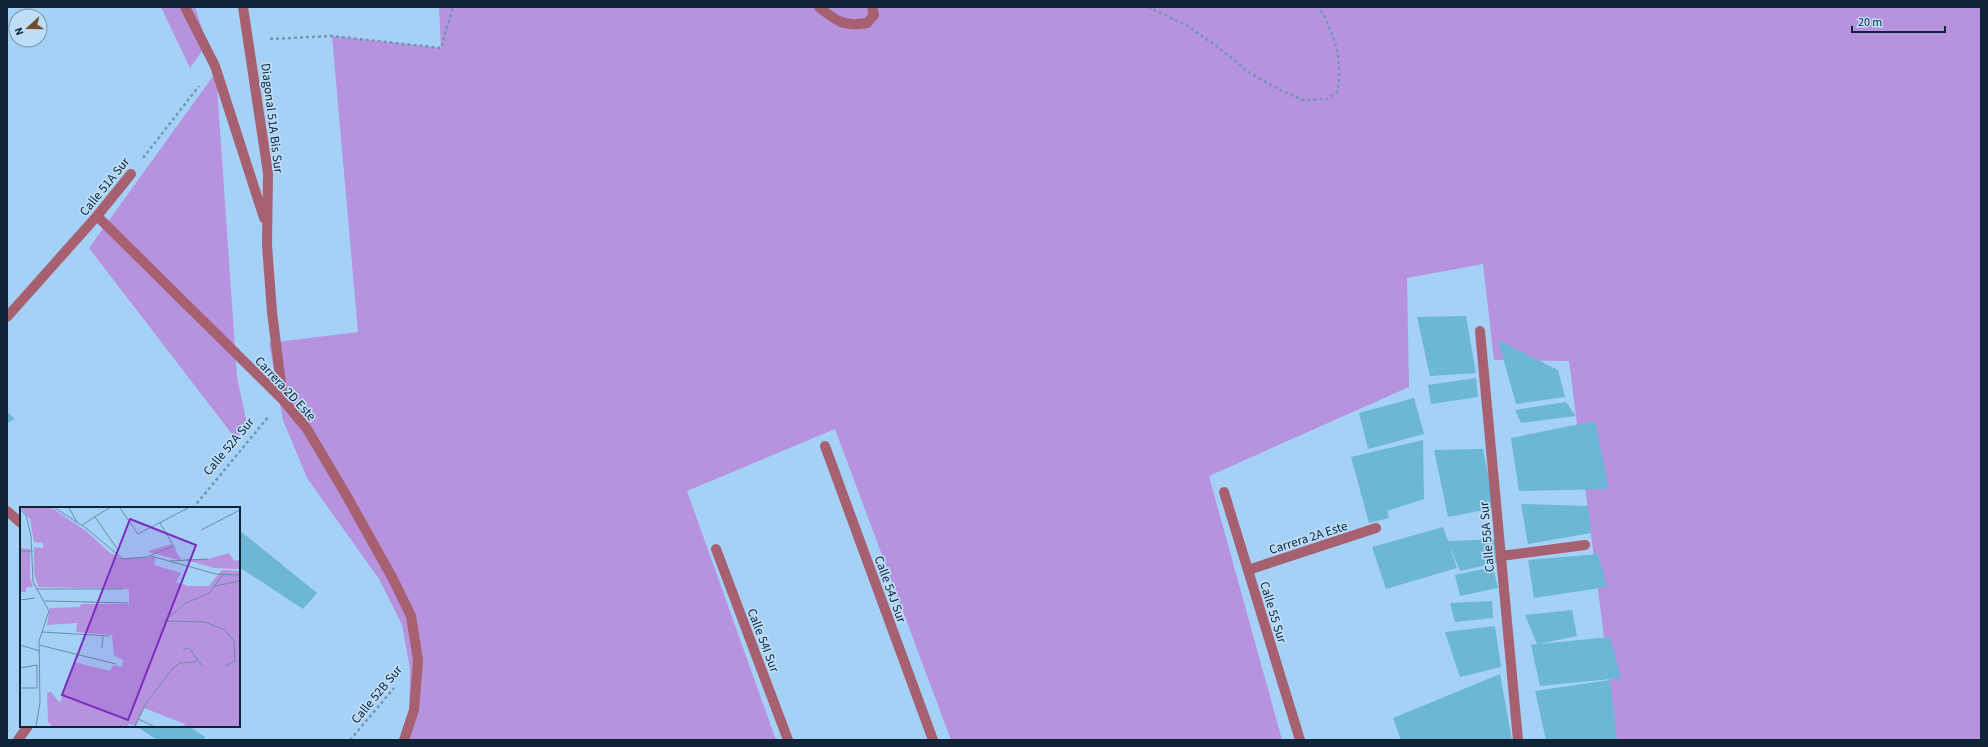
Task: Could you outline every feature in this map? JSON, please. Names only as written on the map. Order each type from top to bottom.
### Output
[{"type":"street","name":"Diagonal 51A Bis Sur","points":[[185,7],[215,66],[266,224]]},
{"type":"street","name":"Diagonal 51A Bis Sur","points":[[243,7],[268,173],[266,224],[272,312],[283,400]]},
{"type":"street","points":[[819,7],[837,22],[854,26],[867,23],[874,15],[872,7]]},
{"type":"street","name":"Calle 51A Sur","points":[[7,317],[97,216],[131,174]]},
{"type":"street","name":"Carrera 2D Este","points":[[97,216],[283,400],[307,429],[345,492],[393,579],[411,616],[418,660],[414,710],[404,740]]},
{"type":"street","name":"Calle 55A Sur","points":[[1480,331],[1518,740]]},
{"type":"street","name":"Calle 54J Sur","points":[[825,446],[933,740]]},
{"type":"street","name":"Calle 55 Sur","points":[[1224,492],[1300,740]]},
{"type":"street","points":[[7,511],[20,523]]},
{"type":"street","name":"Carrera 2A Este","points":[[1248,570],[1376,528]]},
{"type":"street","points":[[1501,556],[1585,545]]},
{"type":"street","name":"Calle 54I Sur","points":[[716,549],[788,740]]},
{"type":"street","points":[[18,740],[27,727]]},
{"type":"path","points":[[249,40],[332,36],[441,48],[453,7]]},
{"type":"path","points":[[1148,7],[1186,26],[1216,45],[1250,73],[1280,90],[1303,100],[1327,99],[1337,92],[1341,77],[1340,60],[1328,25],[1319,7]]},
{"type":"path","name":"Calle 51A Sur","points":[[131,174],[215,66]]},
{"type":"path","name":"Calle 52A Sur","points":[[194,507],[283,400]]},
{"type":"path","name":"Calle 52B Sur","points":[[350,740],[418,660]]},
{"type":"shaded area","points":[[161,7],[195,7],[207,44],[190,68]]},
{"type":"shaded area","points":[[439,7],[1981,7],[1981,740],[1617,740],[1569,361],[1494,360],[1483,264],[1407,278],[1409,387],[1209,476],[1282,740],[951,740],[835,429],[687,491],[776,740],[409,740],[410,669],[402,625],[379,579],[307,478],[283,420],[269,343],[358,332],[332,36],[441,48]]},
{"type":"shaded area","points":[[216,72],[237,377],[248,429],[235,438],[89,248]]},
{"type":"building","points":[[1466,316],[1476,373],[1430,376],[1417,317]]},
{"type":"building","points":[[1498,340],[1558,370],[1565,397],[1516,404]]},
{"type":"building","points":[[1476,378],[1478,397],[1431,404],[1428,385]]},
{"type":"building","points":[[1414,398],[1424,434],[1368,449],[1359,413]]},
{"type":"building","points":[[1566,402],[1576,416],[1521,423],[1515,410]]},
{"type":"building","points":[[7,412],[15,419],[7,423]]},
{"type":"building","points":[[1595,421],[1609,489],[1519,491],[1511,438]]},
{"type":"building","points":[[1423,440],[1424,499],[1387,511],[1389,518],[1369,523],[1351,457]]},
{"type":"building","points":[[1483,449],[1495,508],[1448,517],[1434,450]]},
{"type":"building","points":[[1521,504],[1588,506],[1591,533],[1528,544]]},
{"type":"building","points":[[1443,527],[1448,541],[1498,539],[1500,562],[1460,571],[1449,545],[1457,568],[1386,589],[1372,547]]},
{"type":"building","points":[[240,531],[317,593],[303,609],[240,568]]},
{"type":"building","points":[[1598,554],[1607,587],[1534,598],[1528,560]]},
{"type":"building","points":[[1493,567],[1498,588],[1460,596],[1455,575]]},
{"type":"building","points":[[1492,601],[1493,618],[1455,622],[1450,603]]},
{"type":"building","points":[[1572,610],[1577,636],[1539,644],[1610,637],[1621,678],[1540,686],[1531,645],[1537,644],[1525,615]]},
{"type":"building","points":[[1495,626],[1501,667],[1460,677],[1445,632]]},
{"type":"building","points":[[1500,674],[1512,740],[1401,740],[1393,718]]},
{"type":"building","points":[[1610,680],[1617,740],[1546,740],[1535,691]]},
{"type":"building","points":[[138,727],[190,727],[205,737],[204,740],[157,740]]}]
